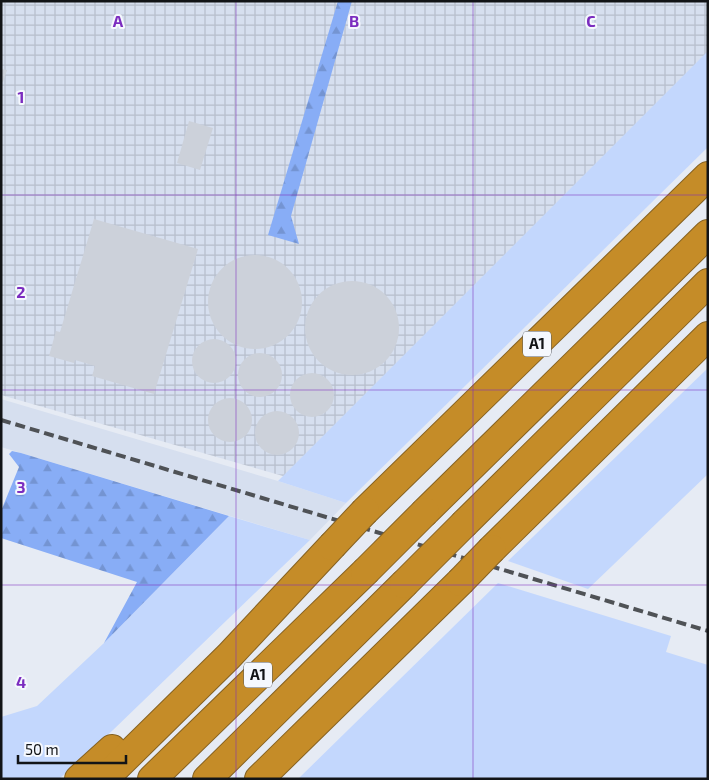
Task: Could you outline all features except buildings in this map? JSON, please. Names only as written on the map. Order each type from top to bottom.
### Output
[{"type":"highway","name":"A1","points":[[104,779],[229,656],[365,511],[708,176]]},
{"type":"highway","name":"A1","points":[[152,779],[708,234]]},
{"type":"highway","name":"A1","points":[[207,779],[708,283]]},
{"type":"highway","points":[[260,779],[708,336]]},
{"type":"highway","name":"A1","points":[[79,779],[157,709],[229,656]]},
{"type":"shaded area","points":[[1,1],[708,1],[708,95],[304,482],[1,395]]},
{"type":"shaded area","points":[[708,51],[708,147],[346,503],[278,481]]},
{"type":"shaded area","points":[[708,368],[708,474],[588,589],[508,561]]},
{"type":"shaded area","points":[[1,399],[346,503],[310,540],[1,447]]},
{"type":"shaded area","points":[[229,516],[310,540],[113,730],[59,779],[1,779],[1,717],[37,706],[104,643]]},
{"type":"shaded area","points":[[498,583],[671,636],[666,652],[708,665],[708,779],[298,779]]},
{"type":"green space","points":[[338,1],[352,1],[291,216],[299,244],[268,235]]},
{"type":"green space","points":[[12,451],[229,516],[104,643],[137,582],[1,538],[1,511],[19,467],[9,454]]},
{"type":"railway","points":[[1,420],[708,631]]}]
